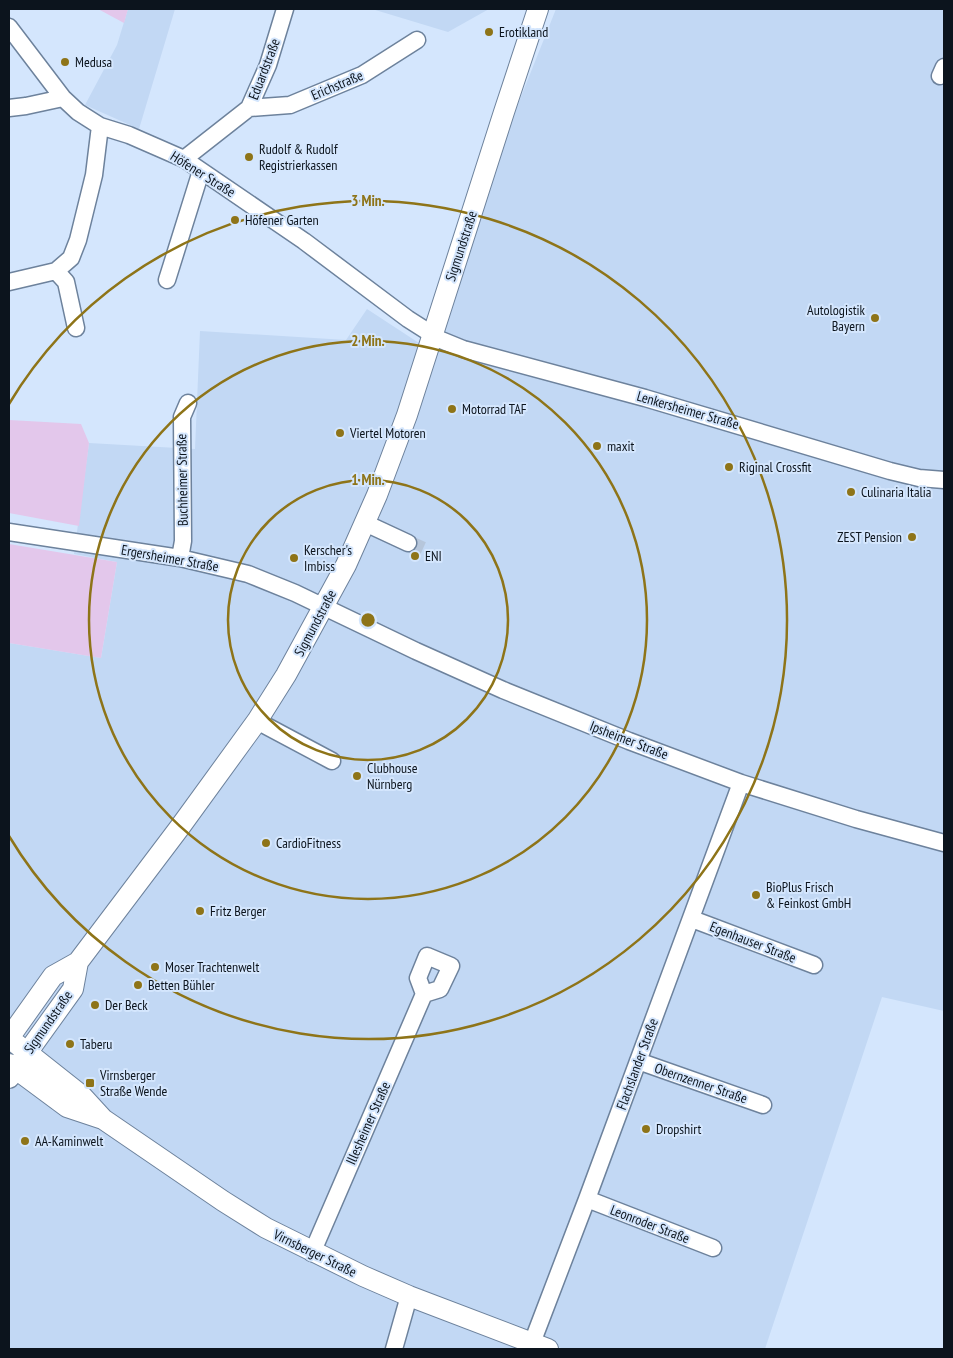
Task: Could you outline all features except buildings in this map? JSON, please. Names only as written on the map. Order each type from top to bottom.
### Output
[{"type":"main road","name":"Sigmundstraße","points":[[9,1038],[53,976],[78,962],[180,827],[257,721],[286,676],[324,607],[365,523],[399,438],[538,9]]},
{"type":"main road","name":"Sigmundstraße","points":[[11,1070],[27,1052],[73,988],[78,962]]},
{"type":"main road","name":"Virnsberger Straße","points":[[9,1038],[82,1094],[103,1119],[239,1212],[312,1253],[408,1296],[540,1346]]},
{"type":"main road","name":"Virnsberger Straße","points":[[11,1070],[67,1108],[103,1119]]},
{"type":"street","name":"Eduardstraße","points":[[184,159],[249,108],[268,65],[285,9]]},
{"type":"street","name":"Höfener Straße","points":[[9,27],[62,98],[78,112],[100,126],[129,135],[184,159],[304,241],[408,319],[433,335]]},
{"type":"street","name":"Erichstraße","points":[[249,108],[290,105],[362,76],[417,40]]},
{"type":"street","points":[[9,108],[62,98]]},
{"type":"street","points":[[9,282],[56,271],[71,258],[78,240],[94,175],[100,126]]},
{"type":"street","points":[[167,280],[201,171]]},
{"type":"street","points":[[56,271],[66,282],[76,328]]},
{"type":"street","name":"Lenkersheimer Straße","points":[[433,335],[463,349],[645,398],[890,472],[918,478],[944,480]]},
{"type":"street","name":"Buchheimer Straße","points":[[180,558],[183,541],[182,417],[188,403]]},
{"type":"street","points":[[365,523],[408,543]]},
{"type":"street","name":"Ergersheimer Straße","points":[[9,532],[180,558],[248,574],[324,607]]},
{"type":"street","name":"Ipsheimer Straße","points":[[324,607],[503,690],[629,741],[741,783],[856,819],[944,843]]},
{"type":"street","points":[[257,721],[332,761]]},
{"type":"street","name":"Flachslander Straße","points":[[540,1346],[587,1200],[741,783]]},
{"type":"street","name":"Egenhauser Straße","points":[[692,919],[814,965]]},
{"type":"street","name":"Illesheimer Straße","points":[[312,1253],[424,994]]},
{"type":"street","name":"Obernzenner Straße","points":[[638,1061],[763,1105]]},
{"type":"street","name":"Leonroder Straße","points":[[587,1200],[713,1248]]},
{"type":"street","points":[[394,1349],[408,1296]]},
{"type":"shaded area","points":[[98,9],[128,9],[124,23]]},
{"type":"shaded area","points":[[128,9],[175,9],[139,129],[85,105],[117,45]]},
{"type":"shaded area","points":[[372,9],[489,9],[448,32]]},
{"type":"shaded area","points":[[556,9],[944,9],[944,1011],[882,997],[765,1349],[564,1349],[534,1339],[530,1349],[9,1349],[9,643],[101,658],[117,562],[74,554],[89,443],[195,449],[200,331],[346,340],[367,309],[422,345]]},
{"type":"shaded area","points":[[9,420],[81,424],[89,443],[79,526],[9,513]]},
{"type":"shaded area","points":[[9,544],[117,562],[101,658],[9,643]]},
{"type":"tunnel","points":[[408,543],[428,552]]},
{"type":"place","name":"Erotikland","points":[[489,32]]},
{"type":"place","name":"Medusa","points":[[65,62]]},
{"type":"place","name":"Rudolf & Rudolf Registrierkassen","points":[[249,157]]},
{"type":"place","name":"Höfener Garten","points":[[235,220]]},
{"type":"place","name":"Autologistik Bayern","points":[[875,318]]},
{"type":"place","name":"Motorrad TAF","points":[[452,409]]},
{"type":"place","name":"Viertel Motoren","points":[[340,433]]},
{"type":"place","name":"maxit","points":[[597,446]]},
{"type":"place","name":"Riginal Crossfit","points":[[729,467]]},
{"type":"place","name":"Culinaria Italia","points":[[851,492]]},
{"type":"place","name":"ZEST Pension","points":[[912,537]]},
{"type":"place","name":"ENI","points":[[415,556]]},
{"type":"place","name":"Kerscher's Imbiss","points":[[294,558]]},
{"type":"place","name":"Clubhouse Nürnberg","points":[[357,776]]},
{"type":"place","name":"CardioFitness","points":[[266,843]]},
{"type":"place","name":"BioPlus Frisch & Feinkost GmbH","points":[[756,895]]},
{"type":"place","name":"Fritz Berger","points":[[200,911]]},
{"type":"place","name":"Moser Trachtenwelt","points":[[155,967]]},
{"type":"place","name":"Betten Bühler","points":[[138,985]]},
{"type":"place","name":"Der Beck","points":[[95,1005]]},
{"type":"place","name":"Taberu","points":[[70,1044]]},
{"type":"place","name":"Virnsberger Straße Wende","points":[[90,1083]]},
{"type":"place","name":"Dropshirt","points":[[646,1129]]},
{"type":"place","name":"AA-Kaminwelt","points":[[25,1141]]}]
